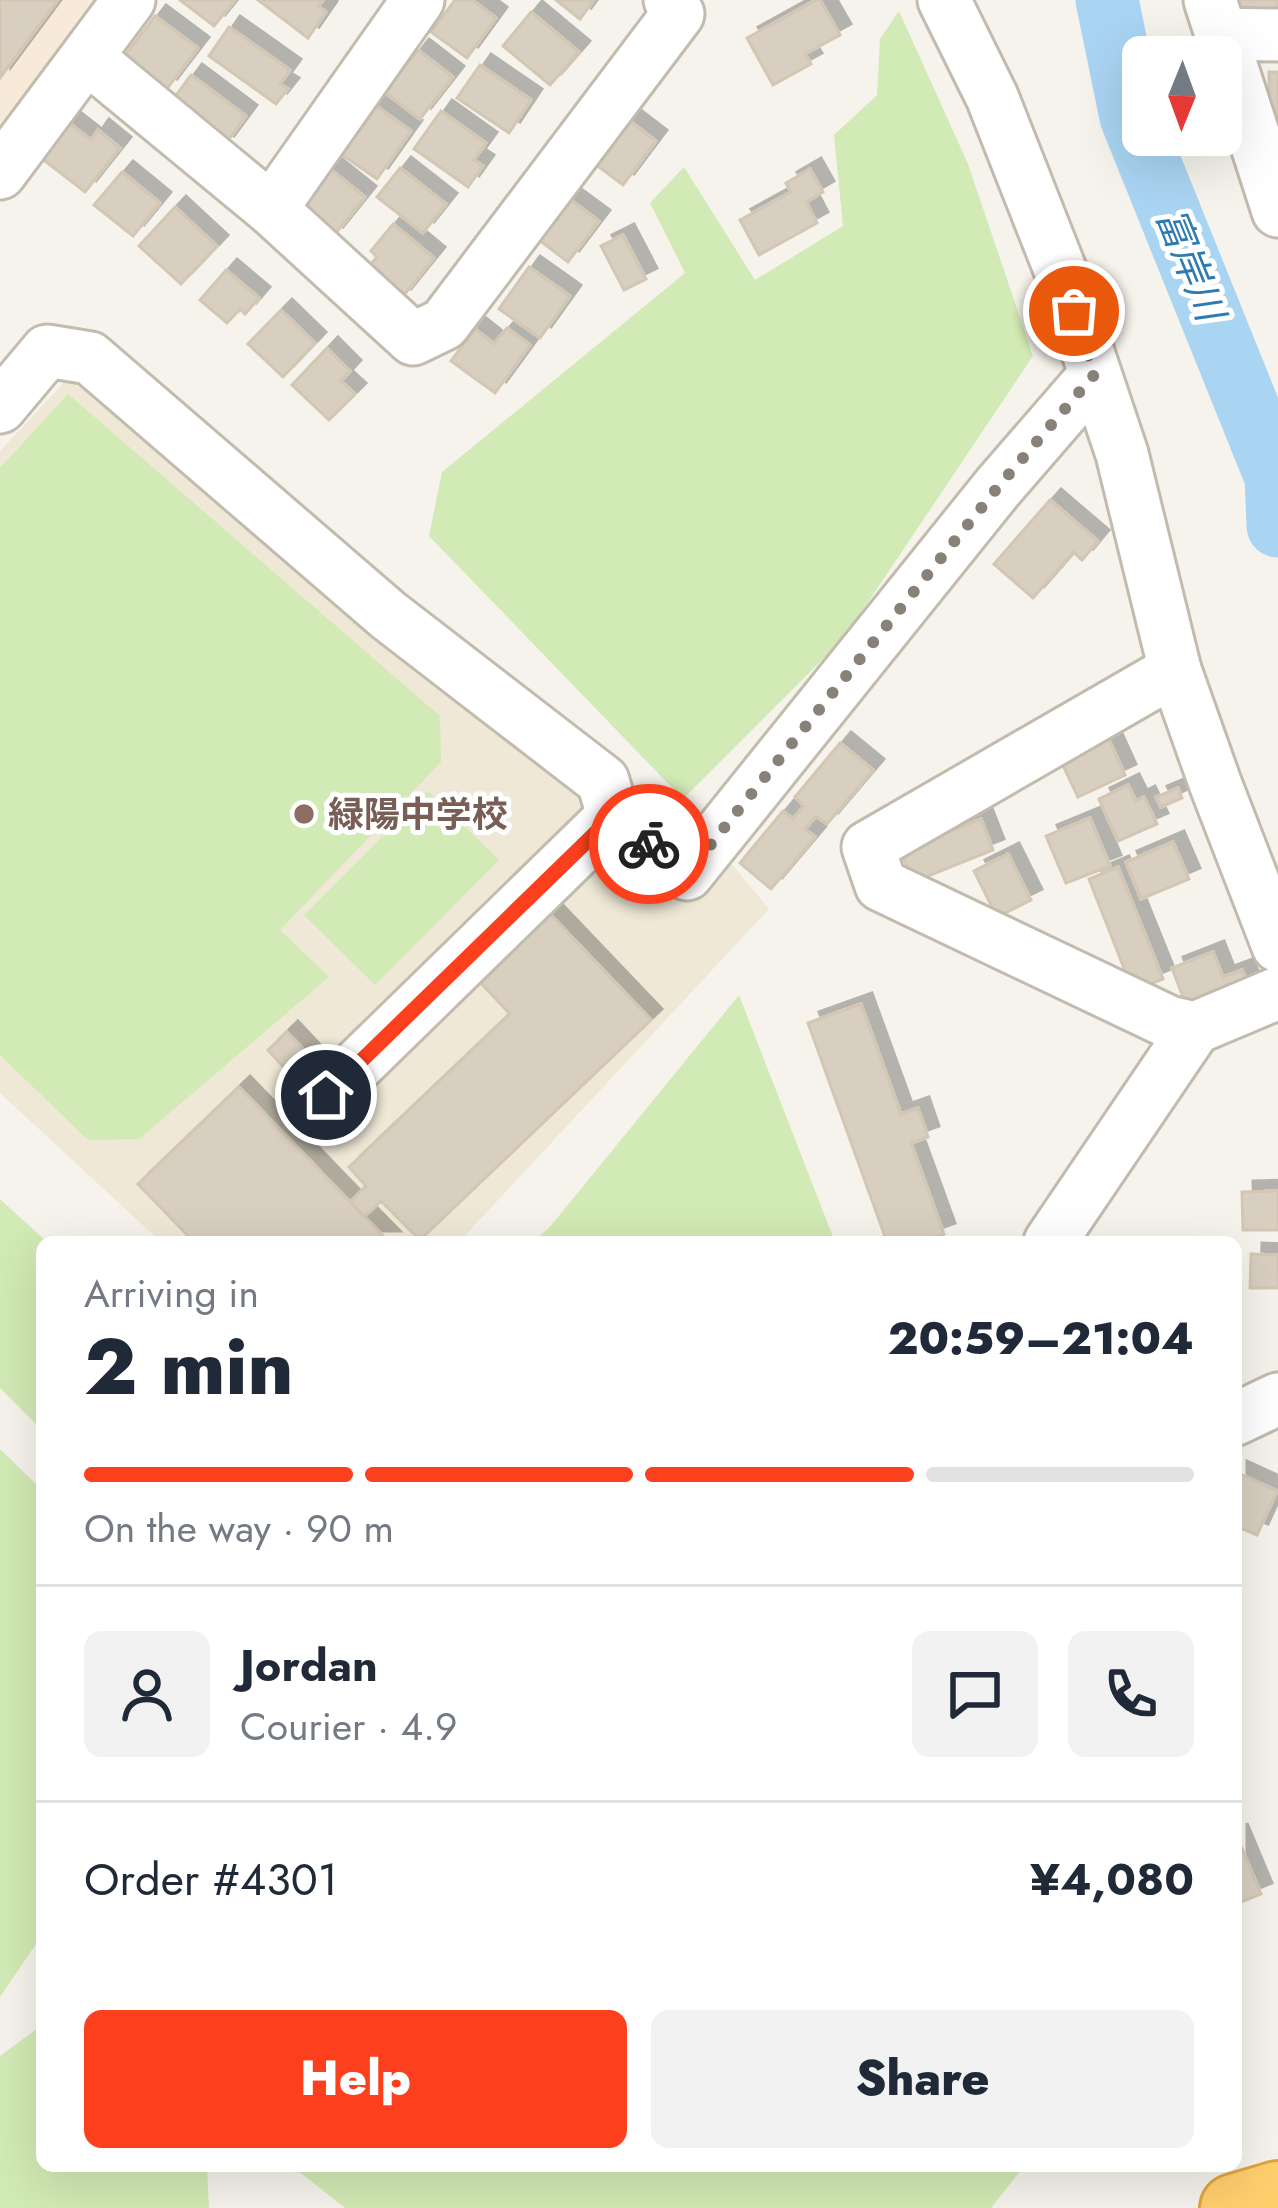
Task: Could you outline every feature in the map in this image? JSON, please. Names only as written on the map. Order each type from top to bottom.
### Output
[{"type":"highway","points":[[1234,2208],[1278,2195]]},
{"type":"street","points":[[0,172],[129,0]]},
{"type":"street","points":[[271,209],[418,0]]},
{"type":"street","points":[[88,58],[271,209],[412,339],[444,324],[678,14],[670,0]]},
{"type":"street","points":[[944,0],[992,97],[1060,272],[1122,454],[1174,670],[1278,946]]},
{"type":"street","points":[[1216,17],[1278,35]]},
{"type":"street","points":[[1216,17],[1278,211]]},
{"type":"street","points":[[0,407],[47,352],[90,358],[388,615],[603,781],[613,816],[687,874],[998,487],[1094,375]]},
{"type":"street","points":[[1174,670],[868,848],[880,885],[1169,1022],[1195,1028]]},
{"type":"street","points":[[326,1095],[613,816]]},
{"type":"street","points":[[1054,1236],[1195,1028],[1278,993]]},
{"type":"street","points":[[1242,1416],[1278,1399]]},
{"type":"shaded area","points":[[0,0],[95,0],[0,131]]},
{"type":"shaded area","name":"緑陽中学校","points":[[73,373],[595,786],[622,842],[721,851],[769,909],[465,1236],[155,1236],[0,1093],[0,451]]},
{"type":"green space","points":[[899,11],[968,164],[1033,356],[844,638],[683,799],[429,536],[442,472],[685,273],[650,203],[684,167],[755,280],[843,226],[834,135],[877,95],[880,39]]},
{"type":"green space","points":[[68,394],[440,716],[441,762],[280,930],[329,977],[139,1139],[88,1140],[0,1055],[0,468]]},
{"type":"green space","points":[[428,791],[499,860],[375,985],[304,915]]},
{"type":"green space","points":[[739,995],[833,1236],[540,1236]]},
{"type":"green space","points":[[0,1199],[40,1236],[36,1236],[36,1424],[0,1388]]},
{"type":"green space","points":[[0,1449],[36,1484],[36,1944],[0,1997]]},
{"type":"green space","points":[[36,2029],[36,2172],[207,2172],[209,2208],[0,2208],[0,2056]]},
{"type":"green space","points":[[300,2172],[1019,2172],[991,2208],[345,2208]]},
{"type":"building","points":[[0,0],[58,0],[0,78]]},
{"type":"building","points":[[180,0],[235,0],[214,26]]},
{"type":"building","points":[[258,0],[323,0],[318,6],[326,12],[308,38]]},
{"type":"building","points":[[455,0],[472,0],[496,18],[467,58],[431,32]]},
{"type":"building","points":[[556,0],[594,0],[580,19]]},
{"type":"building","points":[[816,0],[840,35],[805,54],[811,64],[773,85],[747,38]]},
{"type":"building","points":[[1236,0],[1277,0],[1277,11],[1237,11]]},
{"type":"building","points":[[531,12],[579,52],[550,85],[503,46]]},
{"type":"building","points":[[155,16],[198,48],[166,90],[123,58]]},
{"type":"building","points":[[229,27],[290,70],[280,84],[288,89],[276,104],[209,56]]},
{"type":"building","points":[[418,50],[453,77],[420,119],[379,88],[401,58],[408,63]]},
{"type":"building","points":[[480,65],[531,100],[509,133],[457,98]]},
{"type":"building","points":[[1269,72],[1278,72],[1278,117],[1269,117]]},
{"type":"building","points":[[191,75],[246,116],[223,147],[168,106]]},
{"type":"building","points":[[372,103],[411,131],[377,179],[338,152]]},
{"type":"building","points":[[614,109],[656,141],[623,185],[591,161]]},
{"type":"building","points":[[441,111],[486,143],[474,160],[483,166],[468,187],[414,149]]},
{"type":"building","points":[[64,119],[91,140],[98,130],[120,148],[85,192],[36,154]]},
{"type":"building","points":[[325,165],[365,197],[332,238],[299,212],[316,191],[309,185]]},
{"type":"building","points":[[400,168],[446,204],[423,233],[377,197]]},
{"type":"building","points":[[810,169],[823,192],[806,202],[817,223],[759,255],[740,220],[791,192],[786,183]]},
{"type":"building","points":[[122,172],[160,203],[133,236],[94,205]]},
{"type":"building","points":[[562,194],[599,221],[568,262],[531,234]]},
{"type":"building","points":[[175,207],[217,246],[181,284],[139,246]]},
{"type":"building","points":[[393,224],[434,258],[400,300],[365,271],[377,257],[371,251]]},
{"type":"building","points":[[623,235],[646,279],[624,290],[601,246]]},
{"type":"building","points":[[529,267],[570,296],[540,338],[499,309]]},
{"type":"building","points":[[226,270],[259,298],[245,314],[240,309],[227,323],[200,300]]},
{"type":"building","points":[[281,310],[315,343],[283,377],[248,344]]},
{"type":"building","points":[[507,328],[530,345],[495,393],[451,361],[475,329],[494,344]]},
{"type":"building","points":[[327,348],[350,371],[341,381],[355,394],[329,420],[292,385]]},
{"type":"building","points":[[1050,500],[1098,541],[1082,560],[1073,552],[1033,598],[994,564]]},
{"type":"building","points":[[1105,731],[1125,775],[1078,797],[1057,753]]},
{"type":"building","points":[[840,743],[873,770],[827,824],[816,816],[805,829],[815,837],[771,889],[740,863],[783,811],[793,819],[804,806],[795,797]]},
{"type":"building","points":[[1128,785],[1136,801],[1144,797],[1157,824],[1118,841],[1099,799]]},
{"type":"building","points":[[1178,788],[1182,798],[1161,807],[1156,797]]},
{"type":"building","points":[[1090,818],[1110,866],[1066,883],[1046,836]]},
{"type":"building","points":[[981,819],[993,850],[913,882],[901,851]]},
{"type":"building","points":[[1173,842],[1189,879],[1141,899],[1126,862]]},
{"type":"building","points":[[1008,854],[1031,900],[997,917],[974,871]]},
{"type":"building","points":[[1118,867],[1163,979],[1133,991],[1089,879]]},
{"type":"building","points":[[548,912],[651,1020],[424,1236],[416,1236],[381,1201],[364,1217],[350,1202],[366,1186],[349,1167],[510,1014],[477,979]]},
{"type":"building","points":[[1213,952],[1223,977],[1242,970],[1249,986],[1188,1010],[1172,968]]},
{"type":"building","points":[[861,1004],[901,1114],[918,1108],[928,1137],[911,1143],[944,1234],[885,1236],[808,1023]]},
{"type":"building","points":[[287,1032],[317,1064],[297,1082],[268,1050]]},
{"type":"building","points":[[239,1087],[383,1236],[188,1236],[138,1184]]},
{"type":"building","points":[[1278,1191],[1278,1230],[1243,1230],[1242,1192]]},
{"type":"building","points":[[1251,1254],[1278,1255],[1278,1288],[1250,1288]]},
{"type":"building","points":[[1242,1475],[1277,1491],[1257,1535],[1242,1529]]},
{"type":"building","points":[[1242,1848],[1261,1894],[1242,1902]]},
{"type":"waterway","name":"富岸川","points":[[1107,0],[1131,117],[1276,477],[1278,526]]},
{"type":"way so far","points":[[649,844],[687,874],[998,487],[1094,375],[1074,311]]},
{"type":"place","name":"緑陽中学校","points":[[304,814]]},
{"type":"route","points":[[326,1095],[613,816],[649,844]]}]
